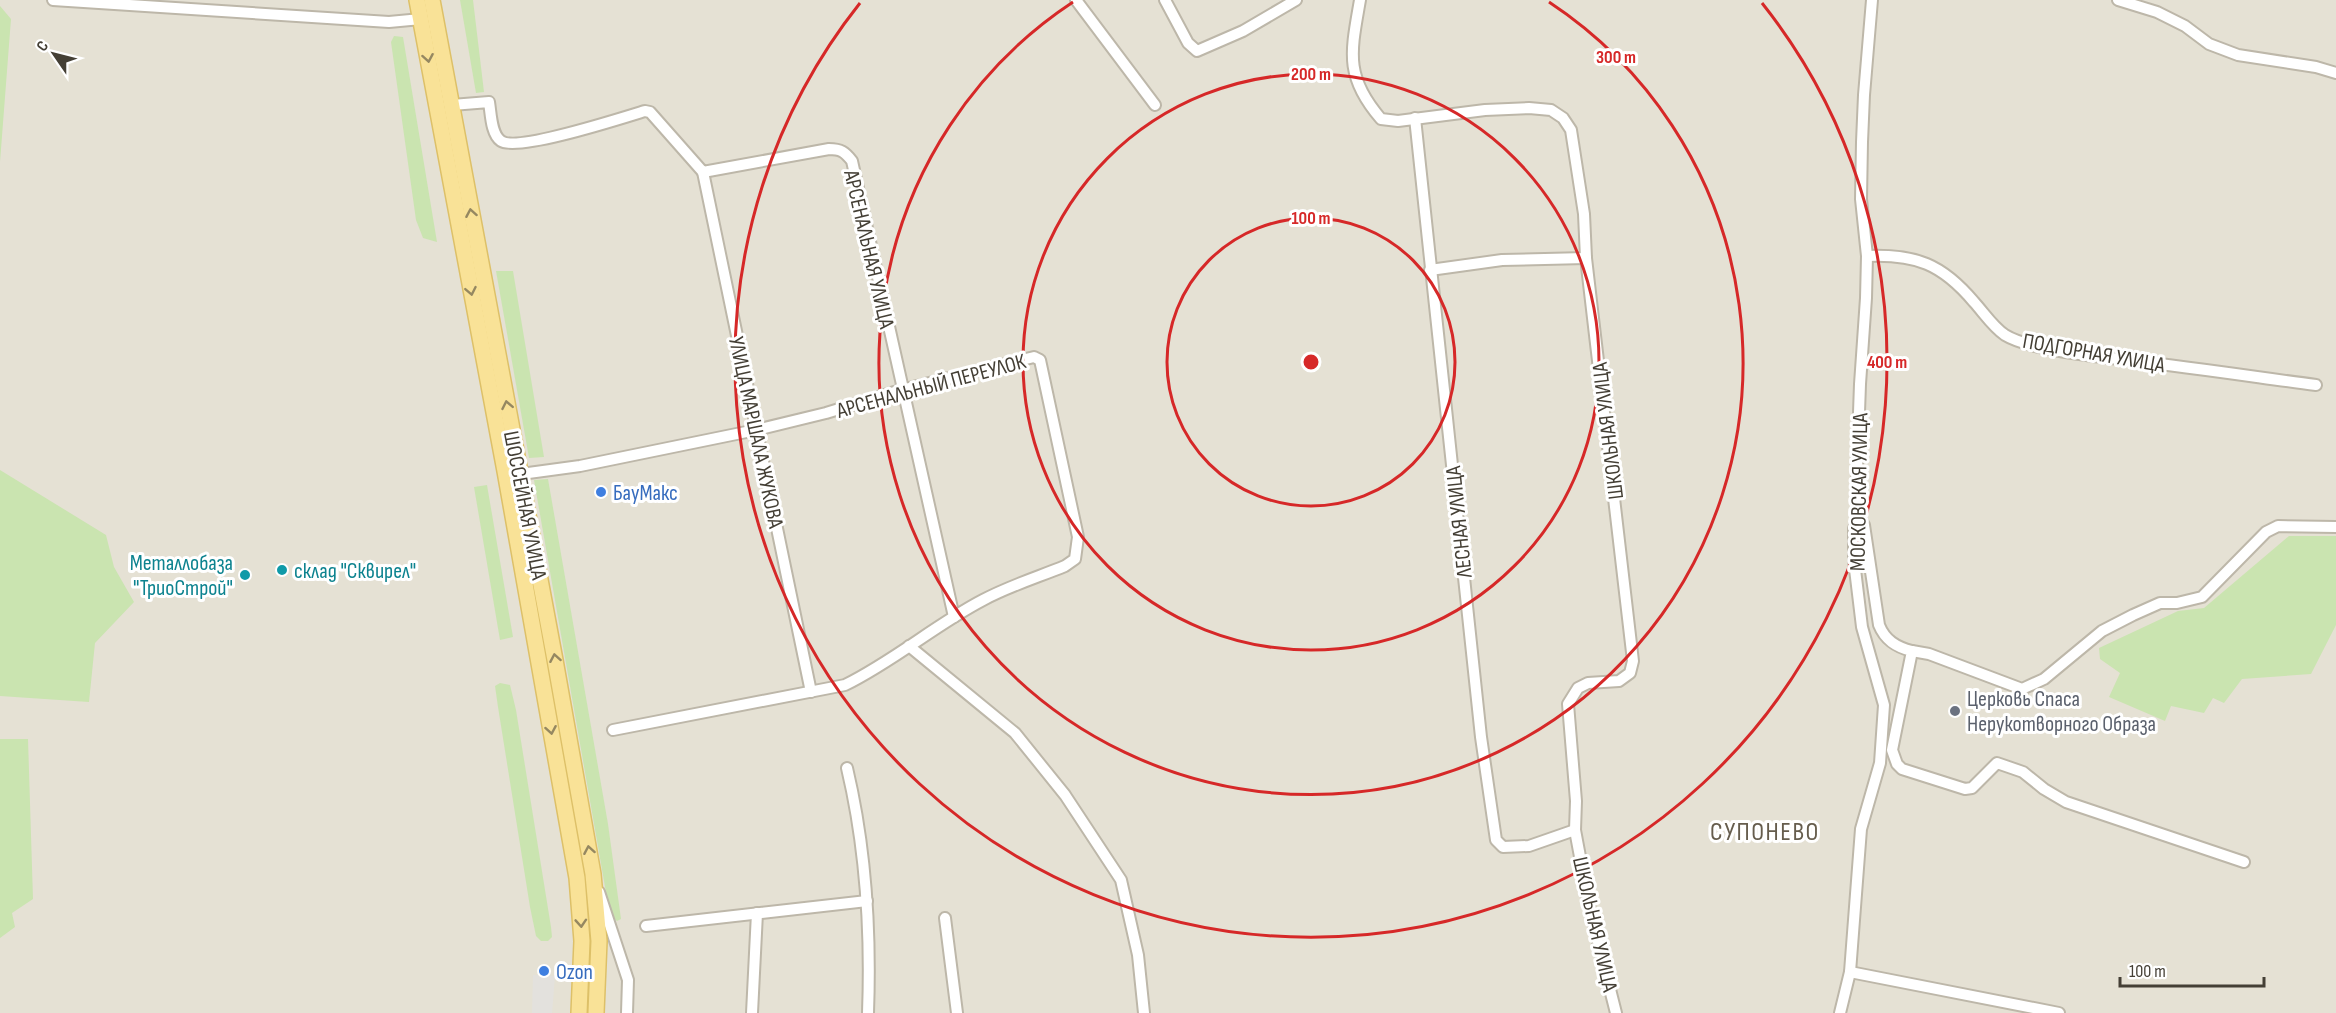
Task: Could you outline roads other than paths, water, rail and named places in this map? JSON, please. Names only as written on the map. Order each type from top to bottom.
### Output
[{"type":"main road","name":"ШОССЕЙНАЯ УЛИЦА","points":[[417,0],[507,483],[577,878],[582,941],[579,1013]]},
{"type":"main road","name":"ШОССЕЙНАЯ УЛИЦА","points":[[432,0],[593,874],[599,941],[596,1013]]},
{"type":"street","points":[[53,0],[389,22],[421,19]]},
{"type":"street","points":[[1076,0],[1155,105]]},
{"type":"street","points":[[1165,0],[1188,43],[1197,51],[1243,31],[1296,0]]},
{"type":"street","name":"ШКОЛЬНАЯ УЛИЦА","points":[[1360,0],[1351,53],[1355,78],[1368,104],[1381,119],[1398,121],[1529,108],[1551,111],[1563,118],[1571,130],[1584,214],[1586,258],[1633,661],[1630,673],[1619,681],[1588,683],[1578,688],[1568,704],[1576,801],[1575,830],[1590,910],[1616,1013]]},
{"type":"street","name":"МОСКОВСКАЯ УЛИЦА","points":[[1840,1013],[1850,972],[1861,829],[1880,763],[1884,705],[1862,627],[1854,561],[1867,256],[1861,199],[1862,142],[1872,0]]},
{"type":"street","points":[[2118,0],[2157,12],[2185,26],[2209,44],[2238,55],[2316,67],[2336,73]]},
{"type":"street","points":[[452,105],[489,102],[497,137],[502,142],[514,145],[541,140],[645,111],[650,112],[703,172]]},
{"type":"street","name":"ЛЕСНАЯ УЛИЦА","points":[[1415,118],[1480,737],[1496,840],[1503,847],[1529,846],[1575,830]]},
{"type":"street","name":"АРСЕНАЛЬНАЯ УЛИЦА","points":[[703,172],[830,149],[838,149],[846,153],[852,161],[901,390],[954,617]]},
{"type":"street","name":"УЛИЦА МАРШАЛА ЖУКОВА","points":[[703,172],[811,692]]},
{"type":"street","name":"ПОДГОРНАЯ УЛИЦА","points":[[1867,256],[1896,255],[1919,260],[1943,271],[1965,290],[2006,336],[2022,342],[2074,354],[2316,385]]},
{"type":"street","points":[[1430,270],[1502,260],[1586,258]]},
{"type":"street","name":"АРСЕНАЛЬНЫЙ ПЕРЕУЛОК","points":[[521,474],[580,466],[756,430],[826,413],[901,390],[1034,357],[1040,360],[1078,537],[1075,559],[1065,566],[984,599],[869,674],[845,685],[613,730]]},
{"type":"street","points":[[1857,515],[1864,525],[1879,625],[1883,634],[1891,642],[1912,651],[1929,654],[2022,689],[2044,679],[2102,631],[2133,615],[2160,603],[2177,603],[2202,597],[2266,532],[2278,526],[2336,526]]},
{"type":"street","points":[[909,646],[1015,733],[1065,795],[1121,880],[1138,956],[1144,1013]]},
{"type":"street","points":[[1912,651],[1893,743],[1894,757],[1902,769],[1965,789],[1972,788],[1997,763],[2023,772],[2044,789],[2066,802],[2244,862]]},
{"type":"street","points":[[847,768],[861,834],[867,901],[868,1013]]},
{"type":"street","points":[[593,874],[628,980],[627,1013]]},
{"type":"street","points":[[645,926],[867,901]]},
{"type":"street","points":[[752,1013],[757,913]]},
{"type":"street","points":[[945,918],[957,1013]]},
{"type":"street","points":[[1850,972],[2059,1013]]},
{"type":"place","name":"БауМакс","points":[[601,492]]},
{"type":"place","name":"склад \"Сквирел\"","points":[[282,570]]},
{"type":"place","name":"Металлобаза \"ТриоСтрой\"","points":[[245,575]]},
{"type":"place","name":"Церковь Спаса Нерукотворного Образа","points":[[1955,711]]},
{"type":"place","name":"Ozon","points":[[544,971]]},
{"type":"district","name":"СУПОНЕВО","points":[[1765,831]]}]
